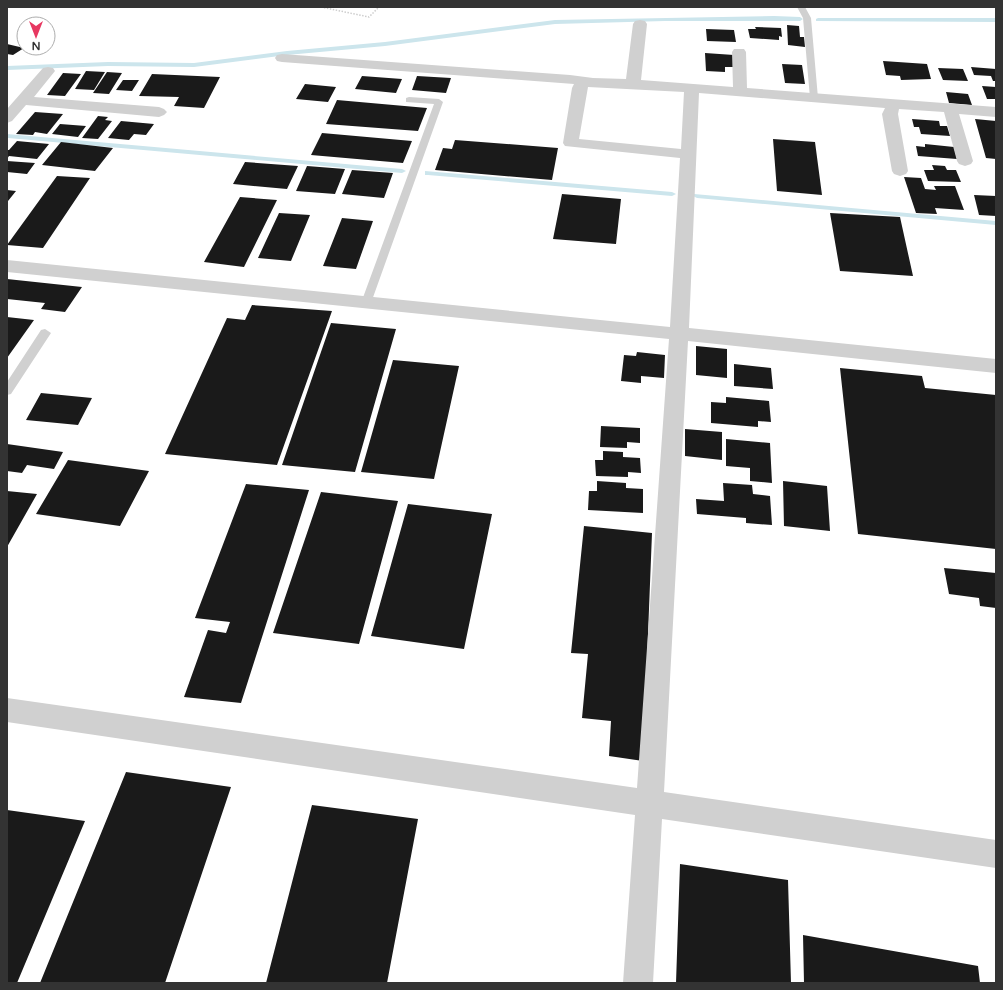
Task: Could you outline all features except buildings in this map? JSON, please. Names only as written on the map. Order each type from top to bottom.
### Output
[{"type":"street","points":[[633,84],[640,24]]},
{"type":"street","points":[[739,52],[740,92]]},
{"type":"street","points":[[282,58],[570,79],[583,83],[600,82],[692,88],[996,112]]},
{"type":"street","points":[[7,118],[48,71]]},
{"type":"street","points":[[583,83],[579,88],[571,143],[688,154]]},
{"type":"street","points":[[638,983],[679,334],[692,88]]},
{"type":"street","points":[[22,100],[160,112]]},
{"type":"street","points":[[894,104],[890,114],[900,171]]},
{"type":"street","points":[[950,108],[965,161]]},
{"type":"street","points":[[7,266],[366,304],[996,366]]},
{"type":"street","points":[[7,710],[996,854]]},
{"type":"lane","points":[[802,7],[807,18],[814,98]]},
{"type":"lane","points":[[366,304],[439,102],[409,100]]},
{"type":"lane","points":[[7,391],[45,333]]},
{"type":"path","points":[[321,7],[369,17],[379,7]]},
{"type":"waterway","points":[[7,68],[108,64],[194,65],[287,53],[385,44],[555,22],[665,19],[800,19]]},
{"type":"waterway","points":[[818,20],[996,20]]},
{"type":"waterway","points":[[8,136],[402,171]]},
{"type":"waterway","points":[[428,173],[672,194]]},
{"type":"waterway","points":[[697,196],[996,223]]}]
